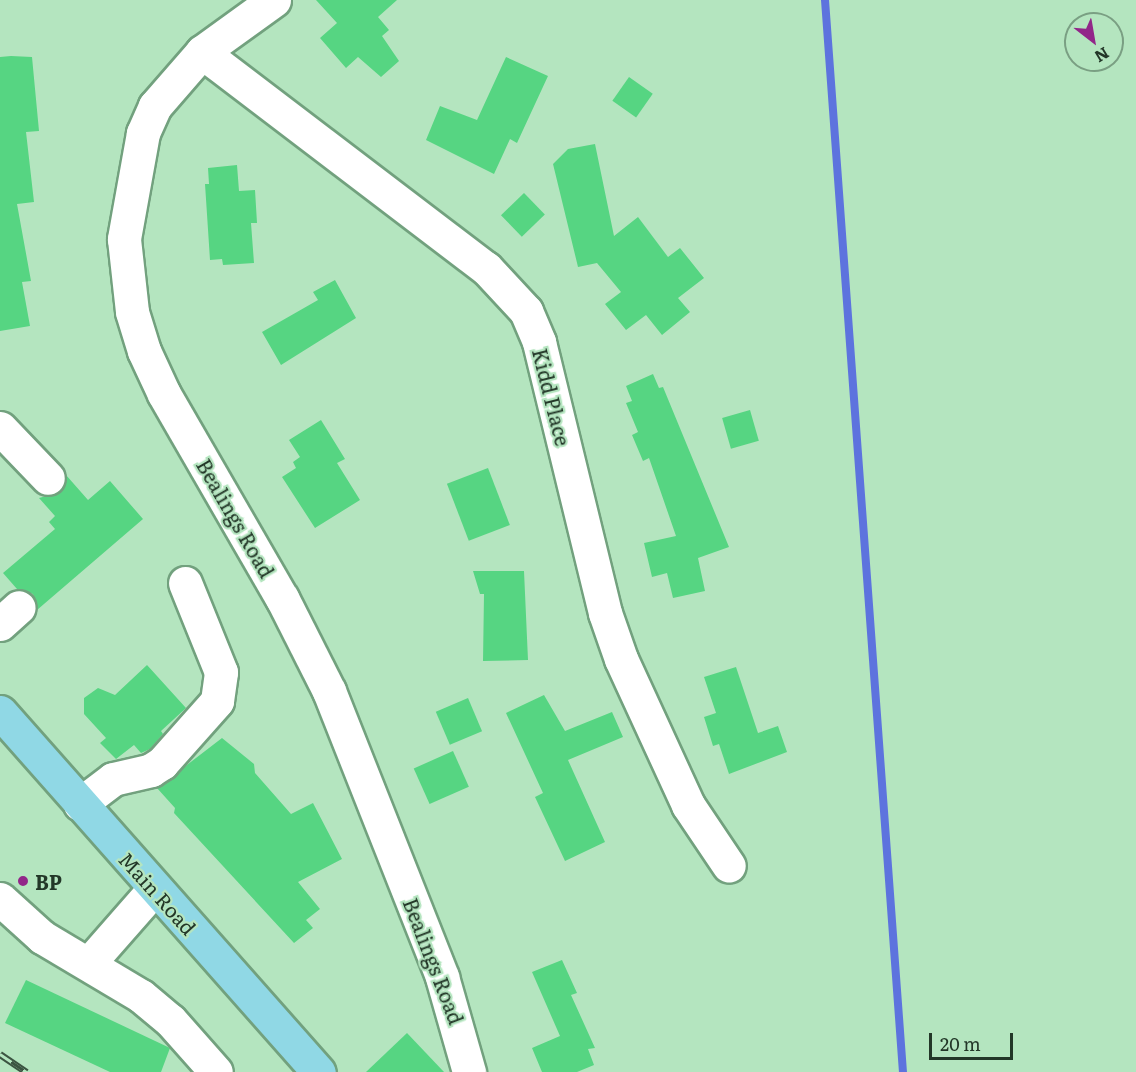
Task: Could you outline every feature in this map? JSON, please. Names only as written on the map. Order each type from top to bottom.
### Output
[{"type":"main road","name":"Main Road","points":[[0,712],[154,889],[319,1072]]},
{"type":"street","name":"Bealings Road","points":[[274,0],[202,52],[155,106],[143,133],[124,239],[132,312],[144,351],[164,394],[282,598],[329,691],[442,977],[470,1072]]},
{"type":"street","name":"Kidd Place","points":[[202,52],[486,268],[526,311],[539,342],[604,613],[621,659],[679,788],[729,866]]},
{"type":"street","points":[[0,428],[48,478]]},
{"type":"street","points":[[80,804],[113,779],[151,770],[162,763],[217,701],[221,672],[185,583]]},
{"type":"street","points":[[90,962],[154,889]]},
{"type":"street","points":[[0,899],[42,937],[90,962],[170,1020],[216,1072]]},
{"type":"building","points":[[316,0],[397,0],[378,17],[389,30],[382,36],[399,61],[381,77],[358,57],[346,68],[320,38],[337,23]]},
{"type":"building","points":[[0,57],[32,57],[39,131],[26,132],[34,202],[17,204],[31,281],[22,282],[30,326],[0,331]]},
{"type":"building","points":[[506,57],[548,76],[517,143],[510,139],[494,174],[426,140],[440,106],[477,120]]},
{"type":"building","points":[[629,77],[653,94],[636,117],[612,101]]},
{"type":"building","points":[[595,144],[614,236],[638,217],[668,257],[680,248],[704,278],[678,298],[690,312],[662,335],[646,315],[626,330],[605,304],[621,292],[597,263],[578,267],[553,164],[568,149]]},
{"type":"building","points":[[237,165],[239,191],[255,190],[257,223],[251,223],[254,263],[223,265],[222,259],[210,260],[205,184],[209,184],[208,168]]},
{"type":"building","points":[[524,193],[545,215],[522,237],[501,215]]},
{"type":"building","points":[[335,280],[356,318],[281,365],[262,332],[318,300],[313,292]]},
{"type":"building","points":[[653,374],[659,388],[663,387],[729,547],[698,558],[705,591],[673,598],[667,573],[652,577],[644,543],[676,536],[649,458],[643,461],[632,435],[638,432],[626,403],[632,401],[626,386]]},
{"type":"building","points":[[750,410],[759,441],[731,449],[722,418]]},
{"type":"building","points":[[321,420],[345,459],[337,463],[360,500],[315,528],[282,477],[296,468],[293,462],[300,457],[289,440]]},
{"type":"building","points":[[488,468],[510,525],[469,541],[447,484]]},
{"type":"building","points":[[66,475],[88,500],[110,481],[143,519],[37,610],[33,594],[17,589],[3,573],[55,529],[49,522],[55,516],[39,498],[61,492]]},
{"type":"building","points":[[473,571],[524,571],[528,660],[483,661],[484,594],[480,594]]},
{"type":"building","points":[[147,665],[186,708],[161,731],[163,734],[150,749],[141,753],[134,745],[116,759],[100,743],[106,738],[84,714],[84,698],[98,688],[115,695]]},
{"type":"building","points":[[736,667],[758,733],[778,726],[787,752],[729,774],[719,744],[713,746],[704,717],[716,713],[704,677]]},
{"type":"building","points":[[544,695],[565,731],[612,712],[623,737],[568,760],[605,842],[565,861],[535,797],[543,793],[506,713]]},
{"type":"building","points":[[468,698],[482,731],[450,745],[436,712]]},
{"type":"building","points":[[222,738],[254,764],[255,773],[291,814],[313,803],[342,859],[298,882],[320,909],[306,920],[313,928],[294,943],[174,813],[175,808],[157,788]]},
{"type":"building","points":[[453,751],[469,787],[430,804],[414,768]]},
{"type":"building","points":[[562,960],[577,993],[571,995],[595,1048],[588,1049],[594,1065],[577,1072],[542,1072],[532,1048],[560,1036],[532,972]]},
{"type":"building","points":[[26,980],[170,1048],[161,1072],[110,1072],[5,1023]]},
{"type":"building","points":[[407,1033],[444,1072],[366,1072]]},
{"type":"waterway","points":[[825,0],[903,1072]]},
{"type":"railway","points":[[0,1054],[27,1072]]},
{"type":"place","name":"BP","points":[[23,881]]}]
